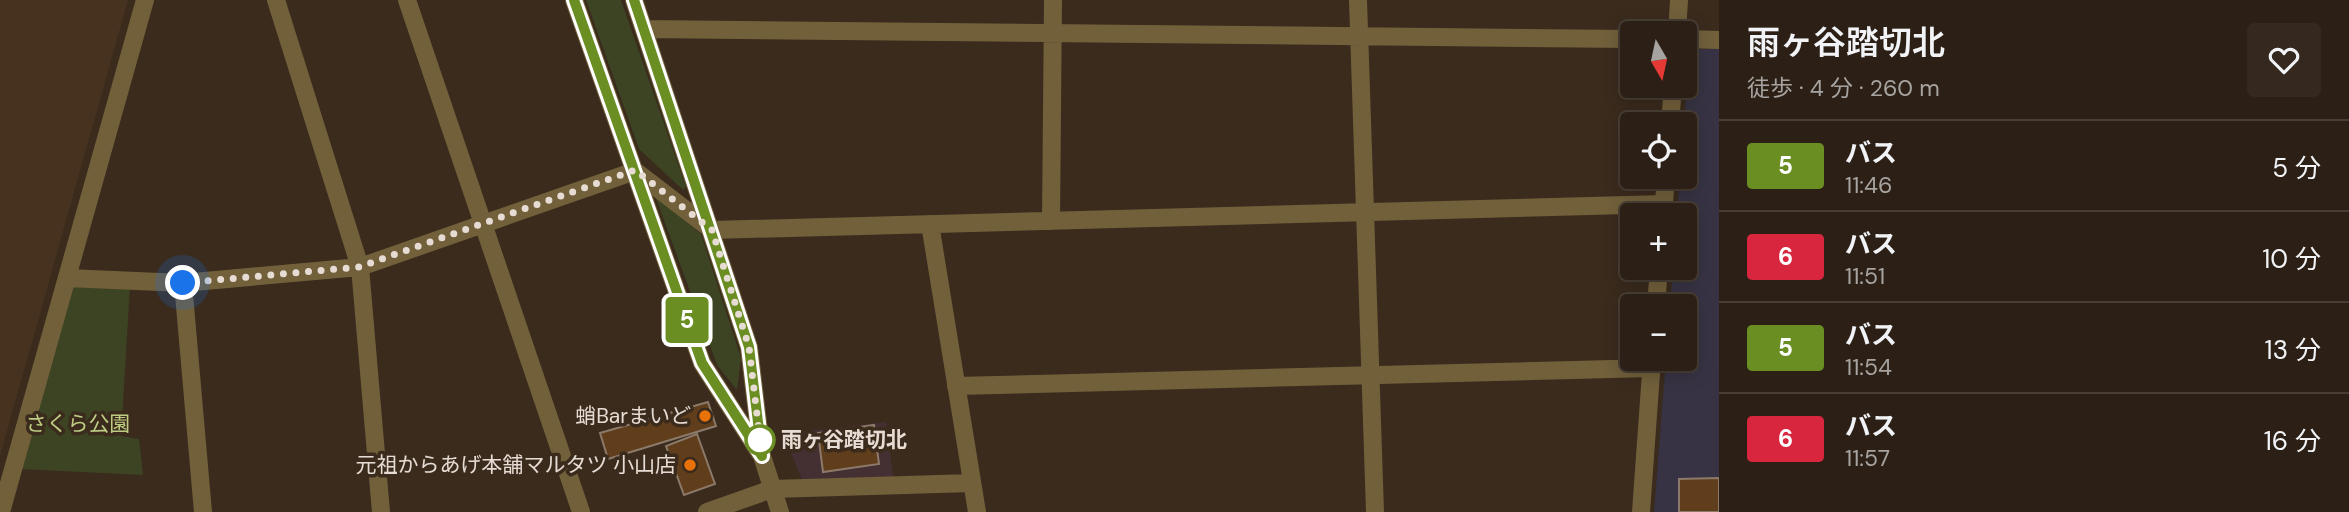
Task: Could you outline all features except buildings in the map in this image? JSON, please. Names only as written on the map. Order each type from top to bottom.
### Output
[{"type":"street","points":[[1,512],[145,0]]},
{"type":"street","points":[[276,0],[359,267],[381,512]]},
{"type":"street","points":[[407,0],[582,512]]},
{"type":"street","points":[[574,0],[702,363],[762,456]]},
{"type":"street","points":[[634,0],[749,347],[762,456],[780,512]]},
{"type":"street","points":[[1051,221],[1053,0]]},
{"type":"street","points":[[1358,0],[1375,512]]},
{"type":"street","points":[[1678,21],[1679,0]]},
{"type":"street","points":[[644,29],[1620,39]]},
{"type":"street","points":[[1698,39],[1719,40]]},
{"type":"street","points":[[66,278],[183,283],[359,267],[635,170]]},
{"type":"street","points":[[635,170],[712,230],[1364,212],[1620,210]]},
{"type":"street","points":[[930,225],[977,512]]},
{"type":"street","points":[[183,283],[203,512]]},
{"type":"street","points":[[956,386],[1370,376],[1620,364]]},
{"type":"street","points":[[1641,512],[1651,371]]},
{"type":"street","points":[[707,512],[772,489],[972,484]]},
{"type":"shaded area","points":[[0,0],[128,0],[0,456]]},
{"type":"shaded area","points":[[1719,49],[1719,512],[1654,512],[1665,371],[1697,371],[1697,294],[1671,294],[1672,280],[1697,280],[1697,203],[1678,203],[1679,189],[1697,189],[1697,112],[1685,112],[1686,98],[1698,98],[1698,50]]},
{"type":"shaded area","points":[[886,422],[894,483],[804,484],[783,434]]},
{"type":"green space","points":[[586,0],[621,0],[686,187],[683,190],[639,149]]},
{"type":"green space","points":[[654,193],[701,234],[741,358],[737,390],[717,365]]},
{"type":"green space","name":"さくら公園","points":[[70,282],[130,286],[121,436],[139,439],[143,475],[20,469]]},
{"type":"bus line","name":"5","points":[[574,0],[702,363],[762,456],[749,347],[634,0]]},
{"type":"place","name":"蛸Barまいど","points":[[705,416]]},
{"type":"place","name":"雨ヶ谷踏切北","points":[[760,440]]},
{"type":"place","name":"元祖からあげ本舗マルタツ 小山店","points":[[690,465]]},
{"type":"route","points":[[183,283],[359,267],[635,170],[712,230],[749,347],[760,440]]}]
